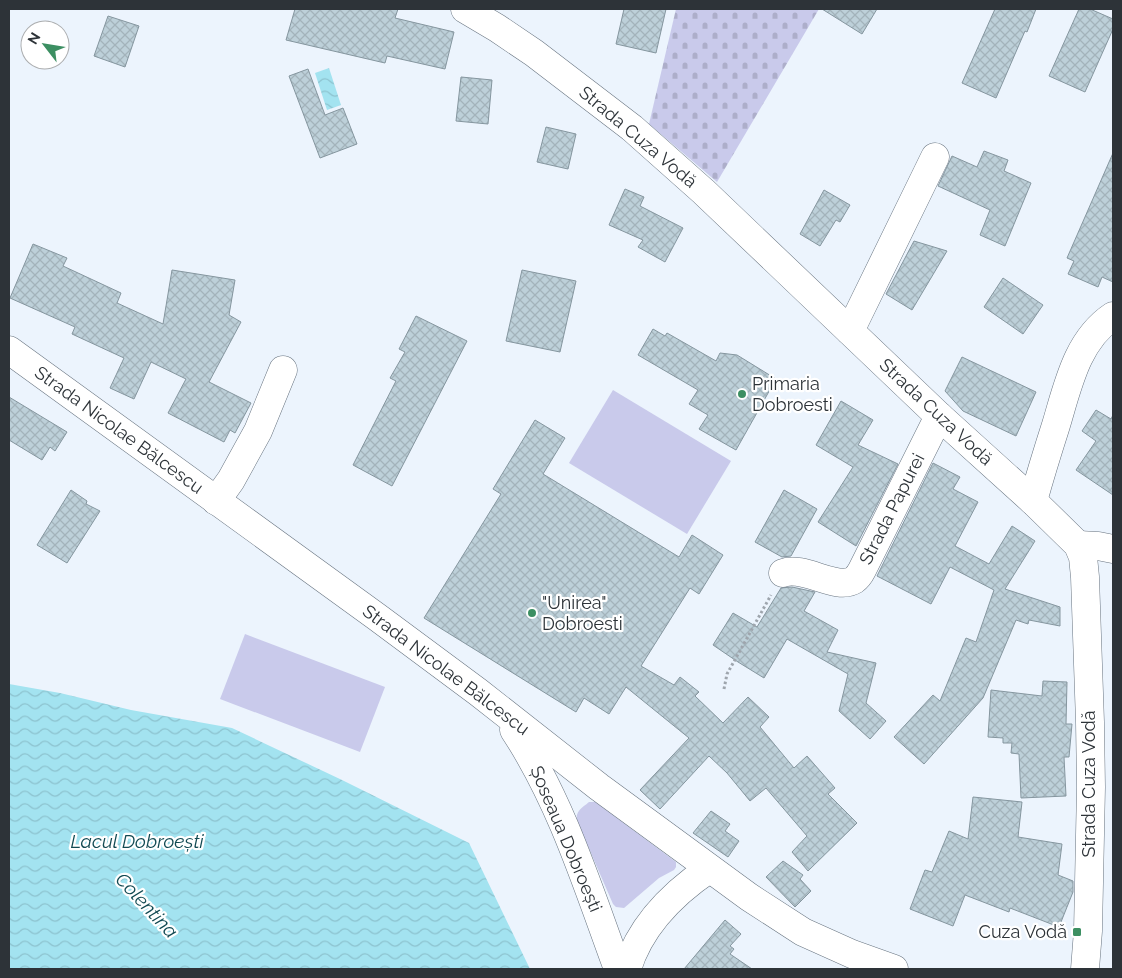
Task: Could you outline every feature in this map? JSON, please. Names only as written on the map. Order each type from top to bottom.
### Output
[{"type":"street","name":"Strada Cuza Vodă","points":[[465,9],[534,53],[632,128],[704,192],[939,416],[1078,544],[1083,558],[1085,577],[1090,722],[1091,787],[1088,931],[1085,969]]},
{"type":"street","points":[[850,331],[935,157]]},
{"type":"street","points":[[1033,502],[1075,363],[1093,334],[1113,316]]},
{"type":"street","name":"Strada Nicolae Bălcescu","points":[[9,350],[377,617],[478,692],[599,787],[748,897],[803,932],[852,954],[894,969]]},
{"type":"street","points":[[216,501],[231,480],[258,431],[282,370]]},
{"type":"street","name":"Strada Papurei","points":[[783,573],[797,571],[841,583],[849,583],[857,578],[939,416]]},
{"type":"street","points":[[1078,544],[1113,549]]},
{"type":"street","name":"Șoseaua Dobroești","points":[[504,714],[528,751],[546,786],[570,840],[618,969]]},
{"type":"street","points":[[627,969],[640,938],[654,918],[674,896],[709,869]]},
{"type":"path","points":[[724,689],[726,674],[783,573]]},
{"type":"green space","points":[[676,9],[819,9],[717,182],[649,124]]},
{"type":"green space","points":[[613,390],[731,461],[687,534],[569,463]]},
{"type":"green space","points":[[245,634],[385,687],[360,752],[220,699]]},
{"type":"green space","points":[[589,802],[598,804],[676,862],[674,870],[659,878],[624,908],[616,907],[613,904],[577,821],[578,812]]},
{"type":"water","points":[[329,68],[341,105],[327,110],[315,73]]},
{"type":"water","name":"Lacul Dobroești","points":[[9,684],[60,693],[131,710],[232,728],[469,843],[530,969],[9,969]]},
{"type":"building","points":[[295,9],[398,9],[395,18],[454,32],[445,69],[387,56],[385,63],[286,40]]},
{"type":"building","points":[[624,9],[666,9],[656,53],[616,44]]},
{"type":"building","points":[[822,9],[877,9],[862,34]]},
{"type":"building","points":[[995,9],[1036,9],[996,98],[962,83]]},
{"type":"building","points":[[1079,9],[1090,9],[1113,19],[1113,29],[1085,92],[1049,76]]},
{"type":"building","points":[[108,16],[139,26],[125,67],[94,56]]},
{"type":"building","points":[[308,69],[325,115],[343,108],[357,144],[320,158],[289,76]]},
{"type":"building","points":[[461,77],[492,80],[488,124],[456,121]]},
{"type":"building","points":[[546,127],[576,134],[568,169],[537,162]]},
{"type":"building","points":[[984,151],[1008,160],[1004,171],[1031,183],[1005,246],[980,235],[990,210],[938,186],[952,156],[977,167]]},
{"type":"building","points":[[1113,153],[1113,282],[1102,277],[1098,287],[1068,274],[1074,261],[1067,258]]},
{"type":"building","points":[[625,189],[644,197],[640,206],[683,228],[665,262],[638,247],[643,240],[609,225]]},
{"type":"building","points":[[824,190],[850,205],[840,222],[836,220],[820,246],[800,234]]},
{"type":"building","points":[[914,241],[947,251],[912,310],[886,294]]},
{"type":"building","points":[[33,244],[67,258],[63,266],[121,293],[117,303],[163,324],[172,270],[235,280],[229,315],[241,322],[209,382],[251,403],[235,433],[230,430],[224,442],[168,413],[186,379],[151,362],[134,399],[110,388],[124,358],[72,334],[75,327],[10,298]]},
{"type":"building","points":[[522,270],[576,281],[560,352],[506,341]]},
{"type":"building","points":[[1003,278],[1043,305],[1023,334],[984,307]]},
{"type":"building","points":[[416,316],[467,341],[392,486],[353,465],[396,381],[390,378],[405,352],[399,349]]},
{"type":"building","points":[[653,329],[665,336],[667,333],[716,361],[720,353],[737,355],[776,379],[736,450],[699,429],[708,415],[689,404],[698,390],[638,355]]},
{"type":"building","points":[[962,357],[1036,392],[1016,436],[963,411],[945,391]]},
{"type":"building","points":[[9,397],[67,432],[55,451],[50,447],[42,460],[9,440]]},
{"type":"building","points":[[841,401],[873,420],[858,445],[898,464],[856,546],[818,522],[853,467],[816,445]]},
{"type":"building","points":[[1096,410],[1111,419],[1113,415],[1113,495],[1076,470],[1096,441],[1082,431]]},
{"type":"building","points":[[535,420],[565,438],[543,474],[679,557],[692,535],[723,555],[699,594],[690,588],[641,666],[674,685],[680,677],[699,692],[695,696],[723,723],[748,697],[769,717],[760,727],[794,768],[807,756],[835,788],[828,794],[857,823],[808,871],[792,852],[807,836],[766,788],[750,801],[727,773],[709,756],[660,809],[640,790],[689,738],[626,687],[609,714],[584,698],[576,712],[424,618],[501,494],[493,489]]},
{"type":"building","points":[[933,463],[960,477],[953,489],[978,502],[955,546],[989,564],[1012,526],[1035,541],[1005,589],[1060,607],[1060,626],[1029,620],[1028,624],[1016,620],[983,698],[924,764],[894,737],[933,695],[940,701],[966,638],[976,642],[994,590],[950,567],[931,604],[877,576]]},
{"type":"building","points":[[71,490],[87,501],[86,504],[100,511],[67,563],[37,545]]},
{"type":"building","points":[[784,490],[817,509],[791,556],[782,557],[755,542]]},
{"type":"building","points":[[792,587],[815,592],[804,611],[838,630],[827,652],[876,663],[866,703],[886,721],[870,739],[839,711],[848,674],[787,639],[764,678],[713,645],[733,613],[757,627],[781,588]]},
{"type":"building","points":[[1043,681],[1067,682],[1066,724],[1072,724],[1069,757],[1064,757],[1066,796],[1021,798],[1019,754],[1011,753],[1012,743],[1003,743],[1003,738],[988,737],[991,690],[1042,696]]},
{"type":"building","points":[[973,797],[1022,802],[1018,837],[1062,844],[1058,875],[1073,881],[1073,892],[1059,927],[1010,908],[1009,912],[965,895],[953,926],[910,909],[925,870],[932,872],[949,831],[968,839]]},
{"type":"building","points":[[711,811],[730,824],[725,831],[739,841],[728,857],[693,833]]},
{"type":"building","points":[[783,861],[803,875],[800,879],[811,891],[795,907],[766,877]]},
{"type":"building","points":[[725,920],[741,934],[730,946],[734,949],[730,954],[752,969],[684,969]]},
{"type":"place","name":"Primaria Dobroesti","points":[[742,394]]},
{"type":"place","name":"\"Unirea\" Dobroesti","points":[[532,613]]},
{"type":"place","name":"Cuza Vodă","points":[[1077,932]]},
{"type":"water label","name":"Colentina","points":[[147,905]]}]
